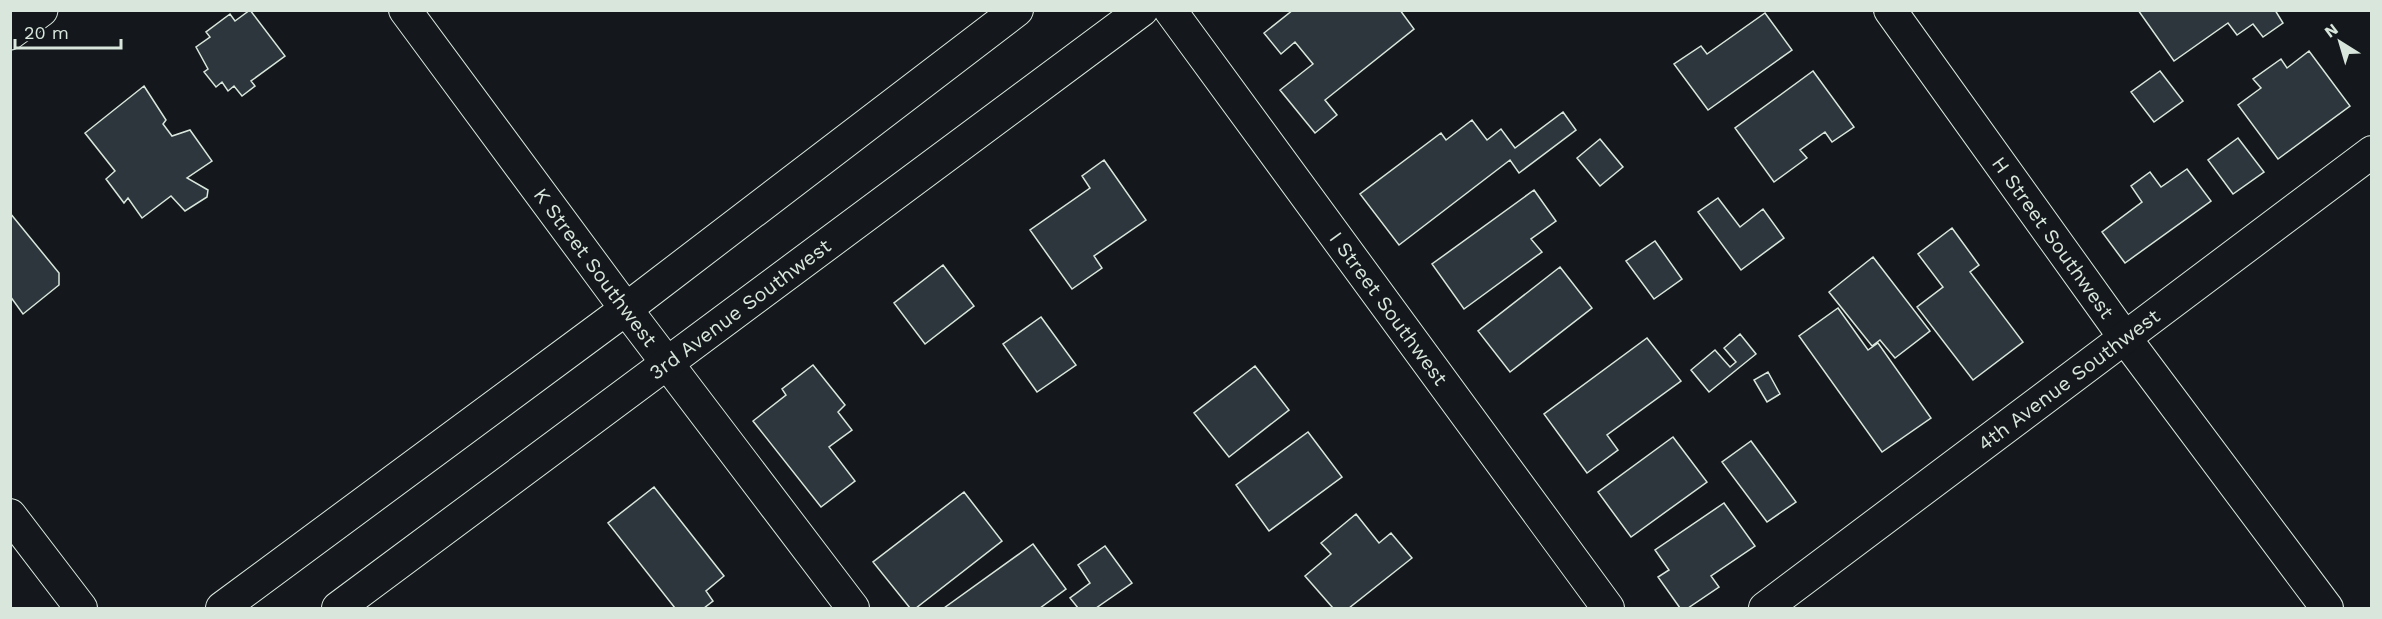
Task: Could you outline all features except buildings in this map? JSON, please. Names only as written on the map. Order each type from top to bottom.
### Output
[{"type":"street","points":[[10,33],[41,10]]},
{"type":"street","name":"K Street Southwest","points":[[405,10],[626,309],[853,609]]},
{"type":"street","points":[[222,609],[626,309],[1017,10]]},
{"type":"street","name":"3rd Avenue Southwest","points":[[339,609],[1142,10]]},
{"type":"street","name":"I Street Southwest","points":[[1170,10],[1608,609]]},
{"type":"street","name":"H Street Southwest","points":[[1890,10],[2124,338],[2328,609]]},
{"type":"street","name":"4th Avenue Southwest","points":[[1765,609],[2372,152]]},
{"type":"street","points":[[10,514],[81,609]]}]
